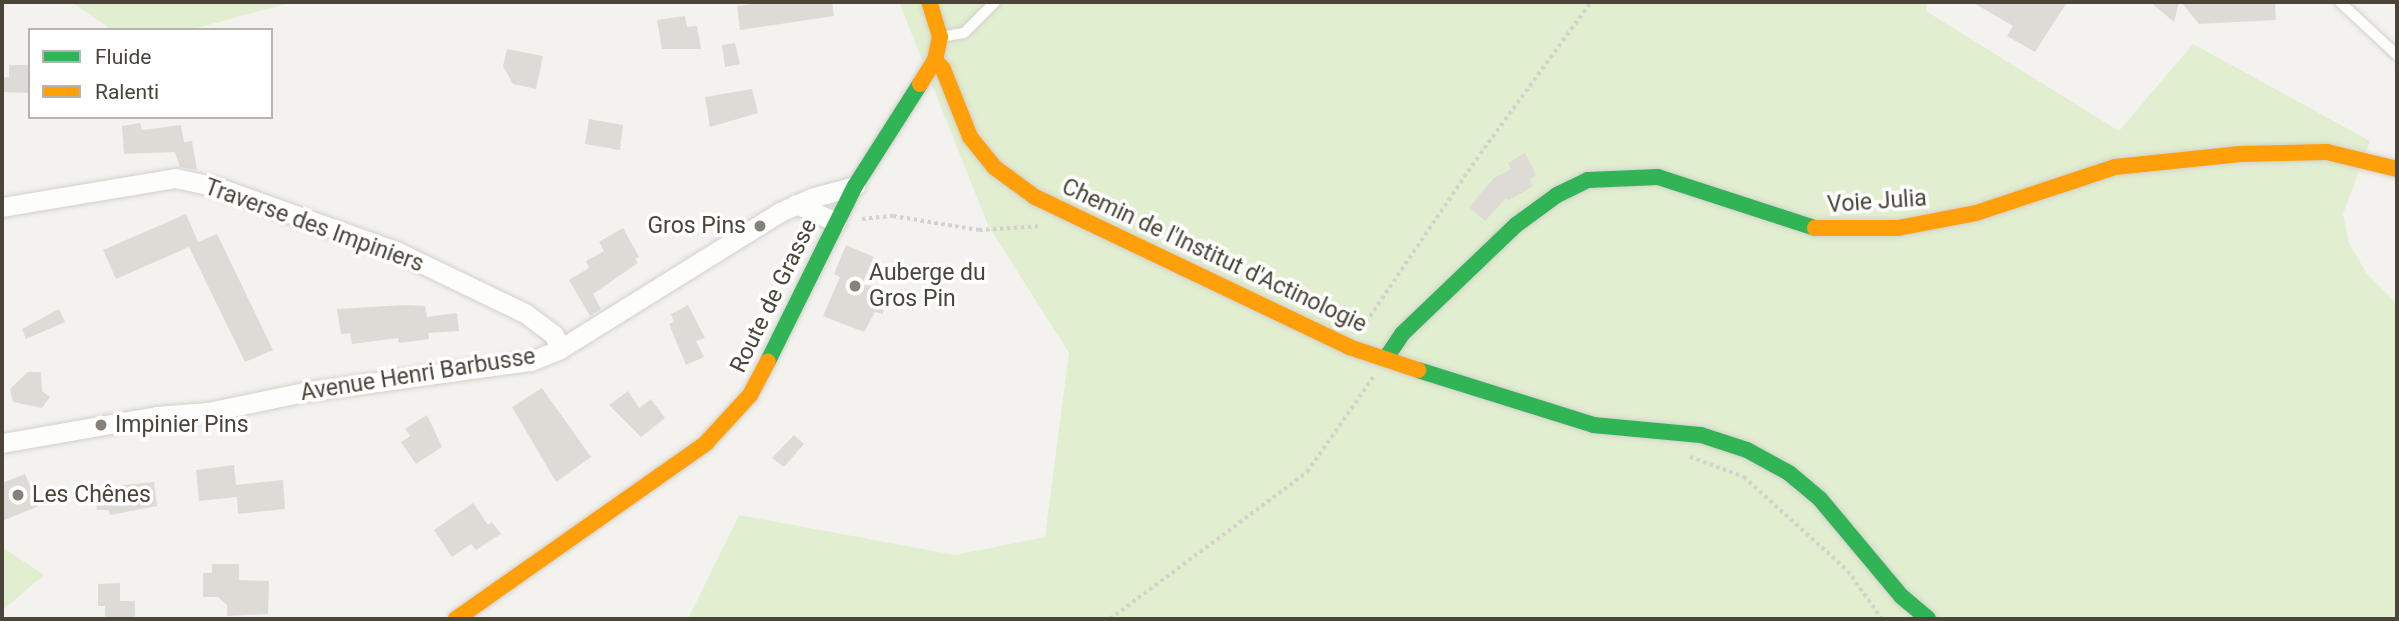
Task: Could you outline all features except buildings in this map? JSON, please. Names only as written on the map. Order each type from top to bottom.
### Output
[{"type":"street","name":"Route de Grasse","points":[[456,619],[706,443],[750,395],[793,316],[855,186],[935,60],[940,37],[929,2]]},
{"type":"street","name":"Chemin de l'Institut d'Actinologie","points":[[935,60],[970,137],[1014,184],[1349,347],[1593,425],[1701,435],[1747,450],[1789,473],[1821,499],[1901,596],[1928,619]]},
{"type":"street","name":"Voie Julia","points":[[1385,358],[1402,334],[1516,225],[1557,195],[1588,180],[1658,177],[1825,231],[1898,228],[1976,213],[2115,167],[2240,154],[2327,152],[2397,169]]},
{"type":"street","name":"Traverse des Impiniers","points":[[2,207],[175,178],[215,186],[409,258],[525,313],[554,335],[560,349]]},
{"type":"street","name":"Avenue Henri Barbusse","points":[[2,443],[157,416],[208,412],[304,392],[507,365],[560,349],[796,204],[855,186]]},
{"type":"street","points":[[796,204],[836,222]]},
{"type":"lane","points":[[940,37],[964,33],[996,2]]},
{"type":"lane","points":[[2340,2],[2397,55]]},
{"type":"path","points":[[1349,347],[1480,154],[1591,2]]},
{"type":"path","points":[[836,222],[893,216],[979,230],[1048,225]]},
{"type":"path","points":[[1110,619],[1307,472],[1385,358]]},
{"type":"path","points":[[1683,455],[1744,477],[1849,570],[1882,619]]},
{"type":"green space","points":[[71,2],[293,2],[196,28],[109,28]]},
{"type":"green space","points":[[899,2],[1928,2],[1926,11],[2119,131],[2193,44],[2370,141],[2343,214],[2349,243],[2367,274],[2397,304],[2397,619],[688,619],[739,515],[955,555],[1045,537],[1069,353],[988,225]]},
{"type":"green space","points":[[2,547],[44,575],[2,611]]},
{"type":"traffic: fast","points":[[768,361],[855,186],[920,84]]},
{"type":"traffic: fast","points":[[1386,358],[1402,334],[1516,225],[1557,195],[1588,180],[1658,177],[1815,228]]},
{"type":"traffic: fast","points":[[1418,370],[1593,425],[1701,435],[1747,450],[1789,473],[1820,499],[1901,596],[1928,619]]},
{"type":"traffic: slow","points":[[920,84],[935,60],[940,37],[929,2]]},
{"type":"traffic: slow","points":[[935,60],[943,69],[970,137],[994,167],[1035,197],[1349,347],[1418,370]]},
{"type":"traffic: slow","points":[[1815,228],[1898,228],[1976,213],[2115,167],[2240,154],[2327,152],[2397,169]]},
{"type":"traffic: slow","points":[[456,619],[706,443],[750,395],[768,361]]},
{"type":"place","name":"Gros Pins","points":[[760,226]]},
{"type":"place","name":"Auberge du Gros Pin","points":[[855,286]]},
{"type":"place","name":"Impinier Pins","points":[[101,425]]},
{"type":"place","name":"Les Chênes","points":[[18,495]]}]
